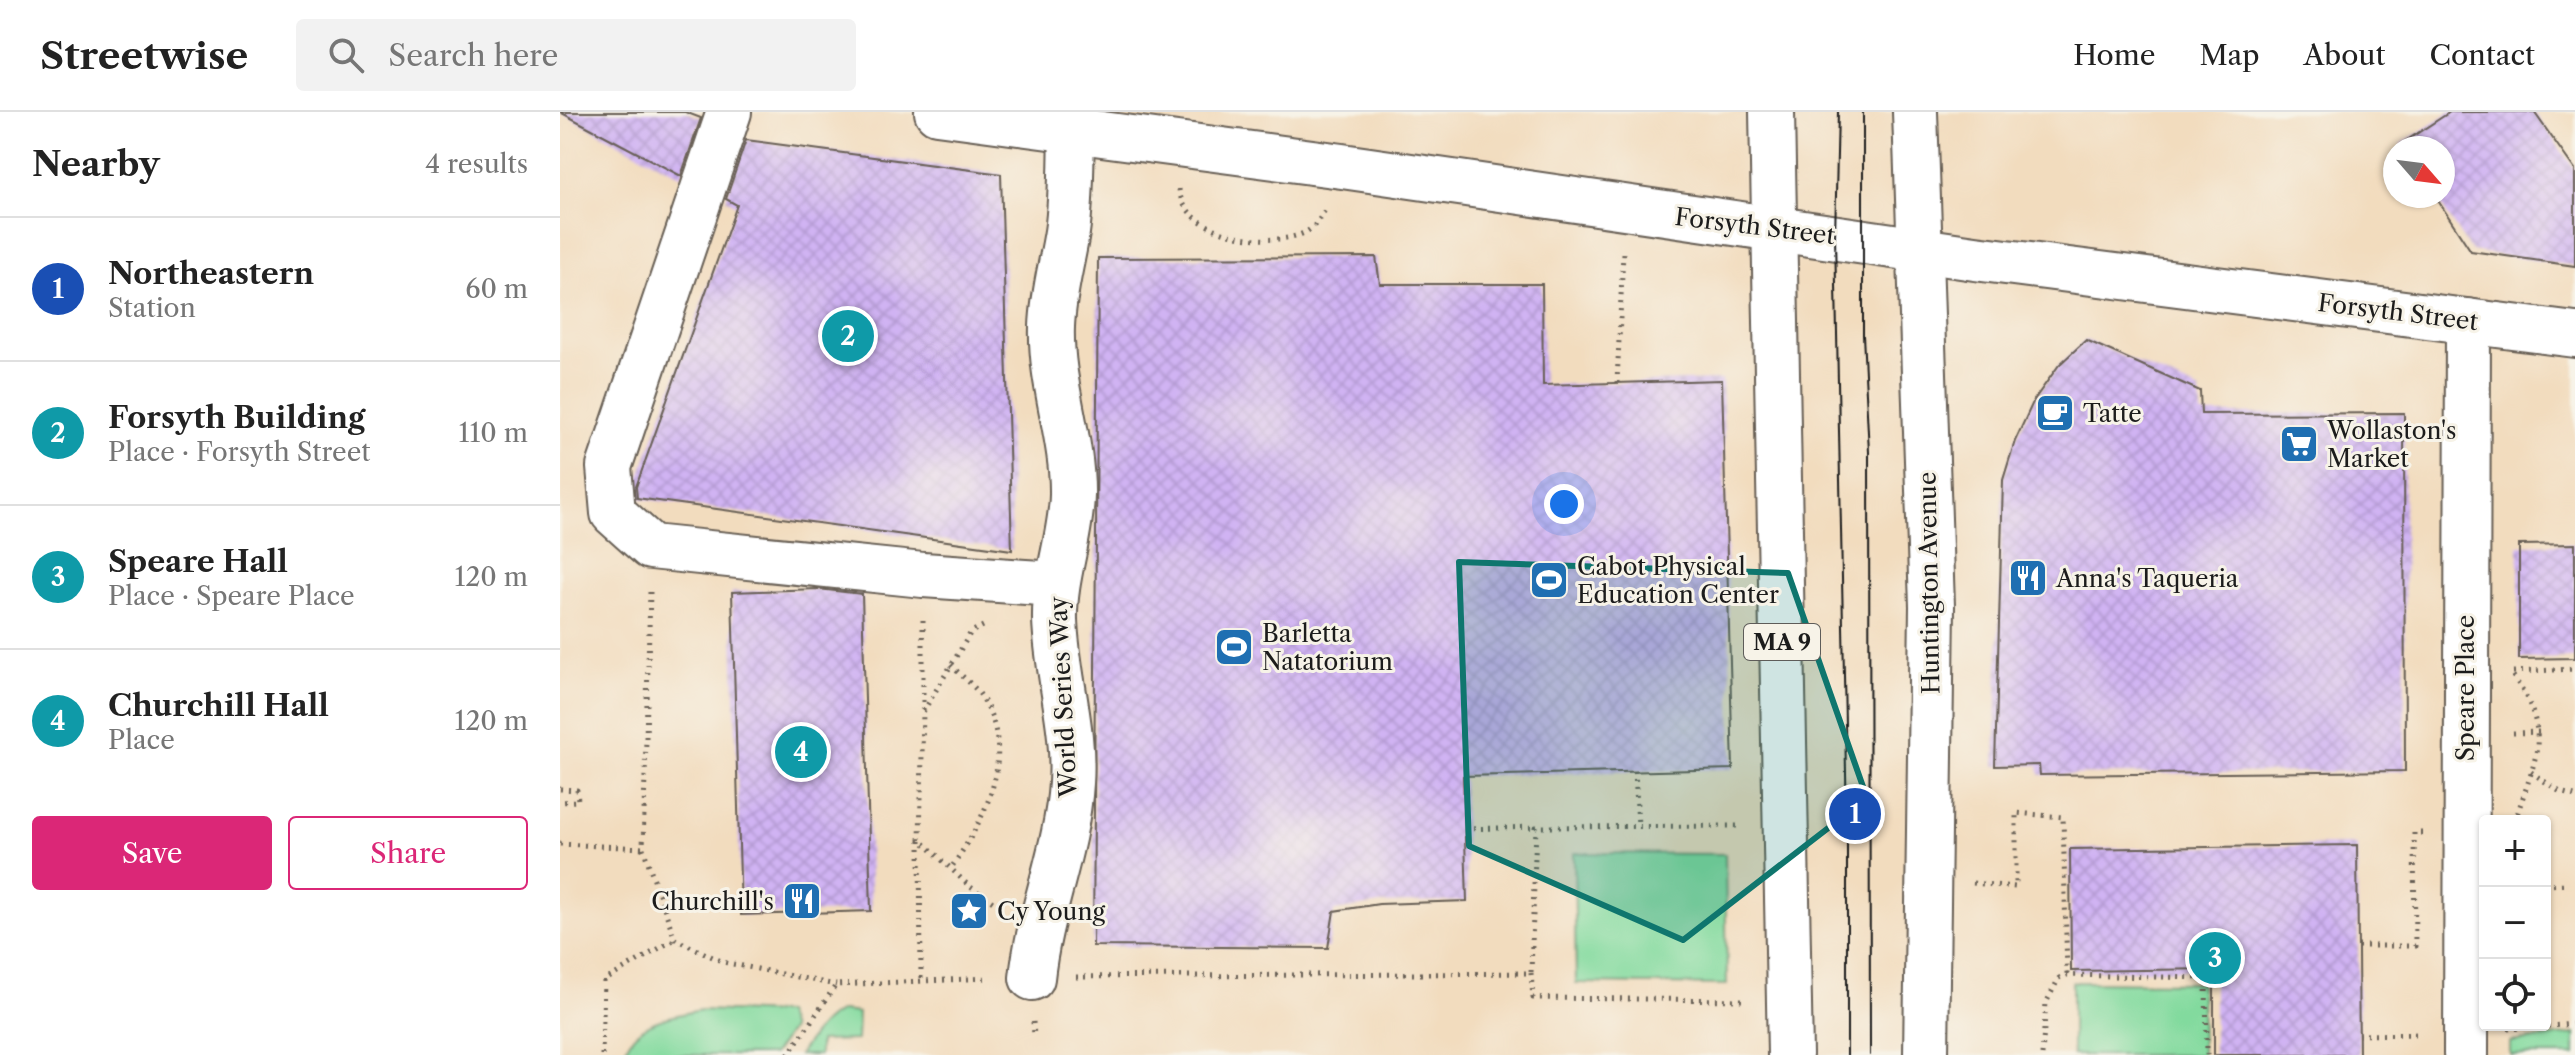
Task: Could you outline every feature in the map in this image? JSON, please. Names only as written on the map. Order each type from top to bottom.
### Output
[{"type":"street","points":[[729,112],[609,467],[613,513],[651,547],[923,575],[1056,584]]},
{"type":"street","name":"Forsyth Street","points":[[937,112],[1919,250],[2575,335]]},
{"type":"street","name":"MA 9","points":[[1772,112],[1790,1055]]},
{"type":"street","name":"Huntington Avenue","points":[[1915,112],[1932,606],[1926,1055]]},
{"type":"street","name":"World Series Way","points":[[1032,978],[1037,931],[1068,823],[1072,778],[1055,622],[1056,584],[1072,498],[1070,458],[1055,375],[1052,329],[1056,282],[1067,231],[1072,129]]},
{"type":"street","name":"Speare Place","points":[[2466,1044],[2464,835],[2468,321]]},
{"type":"path","points":[[1179,184],[1180,200],[1195,218],[1248,239],[1278,239],[1306,232],[1328,206]]},
{"type":"path","points":[[1617,383],[1624,246]]},
{"type":"path","points":[[651,547],[643,848],[675,939],[723,962],[836,985],[921,979],[1531,973]]},
{"type":"path","points":[[921,979],[923,575]]},
{"type":"path","points":[[923,712],[971,632],[995,619]]},
{"type":"path","points":[[2510,656],[2510,672],[2531,702],[2540,732],[2517,815]]},
{"type":"path","points":[[951,665],[981,697],[997,741],[995,786],[979,828],[951,868]]},
{"type":"path","points":[[2510,672],[2575,669]]},
{"type":"path","points":[[2510,733],[2540,732]]},
{"type":"path","points":[[1635,771],[1638,826]]},
{"type":"path","points":[[2530,772],[2560,792],[2575,796]]},
{"type":"path","points":[[560,789],[577,790],[578,801],[560,802]]},
{"type":"path","points":[[1967,882],[2016,887],[2016,813],[2063,817],[2067,975]]},
{"type":"path","points":[[1465,829],[1750,826]]},
{"type":"path","points":[[1536,827],[1531,973],[1533,998],[1750,1000]]},
{"type":"path","points":[[2358,946],[2415,946],[2414,833],[2464,835]]},
{"type":"path","points":[[920,839],[969,886],[1037,931]]},
{"type":"path","points":[[560,844],[643,848]]},
{"type":"path","points":[[2551,885],[2567,884]]},
{"type":"path","points":[[602,1055],[604,981],[675,939]]},
{"type":"path","points":[[2205,969],[2207,1055]]},
{"type":"path","points":[[2042,1055],[2046,1003],[2059,978],[2067,975],[2206,978]]},
{"type":"path","points":[[788,1055],[836,985]]},
{"type":"path","points":[[2358,1035],[2466,1044],[2575,1024]]},
{"type":"highlighted area","points":[[1459,562],[1788,573],[1867,798],[1683,940],[1469,846]]},
{"type":"green space","points":[[1574,853],[1725,854],[1727,985],[1576,983]]},
{"type":"green space","points":[[2072,982],[2201,983],[2202,1055],[2072,1055]]},
{"type":"green space","points":[[701,1010],[785,1013],[791,1029],[773,1055],[625,1055],[628,1044],[644,1028],[667,1018]]},
{"type":"green space","points":[[842,1011],[858,1013],[857,1040],[819,1041],[819,1055],[799,1055],[823,1024]]},
{"type":"green space","points":[[2575,1034],[2575,1055],[2510,1055],[2510,1042]]},
{"type":"building","points":[[560,112],[685,112],[701,118],[681,176]]},
{"type":"building","points":[[2450,112],[2534,112],[2575,170],[2575,266],[2471,251],[2443,208],[2455,208],[2455,136],[2413,136]]},
{"type":"building","points":[[746,140],[1001,174],[1012,550],[637,498],[636,487],[737,205],[726,199]]},
{"type":"building","points":[[1376,257],[1380,284],[1542,284],[1543,385],[1722,380],[1733,769],[1463,776],[1467,901],[1379,904],[1334,911],[1328,948],[1093,946],[1098,258]]},
{"type":"building","points":[[2086,340],[2200,391],[2201,414],[2404,413],[2405,771],[2040,775],[2039,765],[1995,766],[2003,480],[2015,441],[2034,400],[2059,365]]},
{"type":"building","points":[[2575,544],[2575,658],[2519,659],[2519,545]]},
{"type":"building","points":[[818,589],[862,594],[871,911],[741,915],[732,592]]},
{"type":"building","points":[[2357,845],[2359,1055],[2214,1055],[2214,969],[2071,971],[2070,849]]},
{"type":"tram line","points":[[1838,112],[1835,236],[1847,822],[1847,1055]]},
{"type":"tram line","points":[[1863,112],[1863,335],[1869,452],[1870,1055]]},
{"type":"place","name":"Forsyth Building","points":[[848,336]]},
{"type":"place","name":"Tatte","points":[[2055,413]]},
{"type":"place","name":"Wollaston's Market","points":[[2299,444]]},
{"type":"place","name":"Anna's Taqueria","points":[[2028,578]]},
{"type":"place","name":"Cabot Physical Education Center","points":[[1549,580]]},
{"type":"place","name":"Barletta Natatorium","points":[[1234,647]]},
{"type":"place","name":"Churchill Hall","points":[[801,752]]},
{"type":"place","name":"Northeastern","points":[[1855,814]]},
{"type":"place","name":"Churchill's","points":[[802,901]]},
{"type":"place","name":"Cy Young","points":[[969,911]]},
{"type":"place","name":"Speare Hall","points":[[2215,958]]}]
